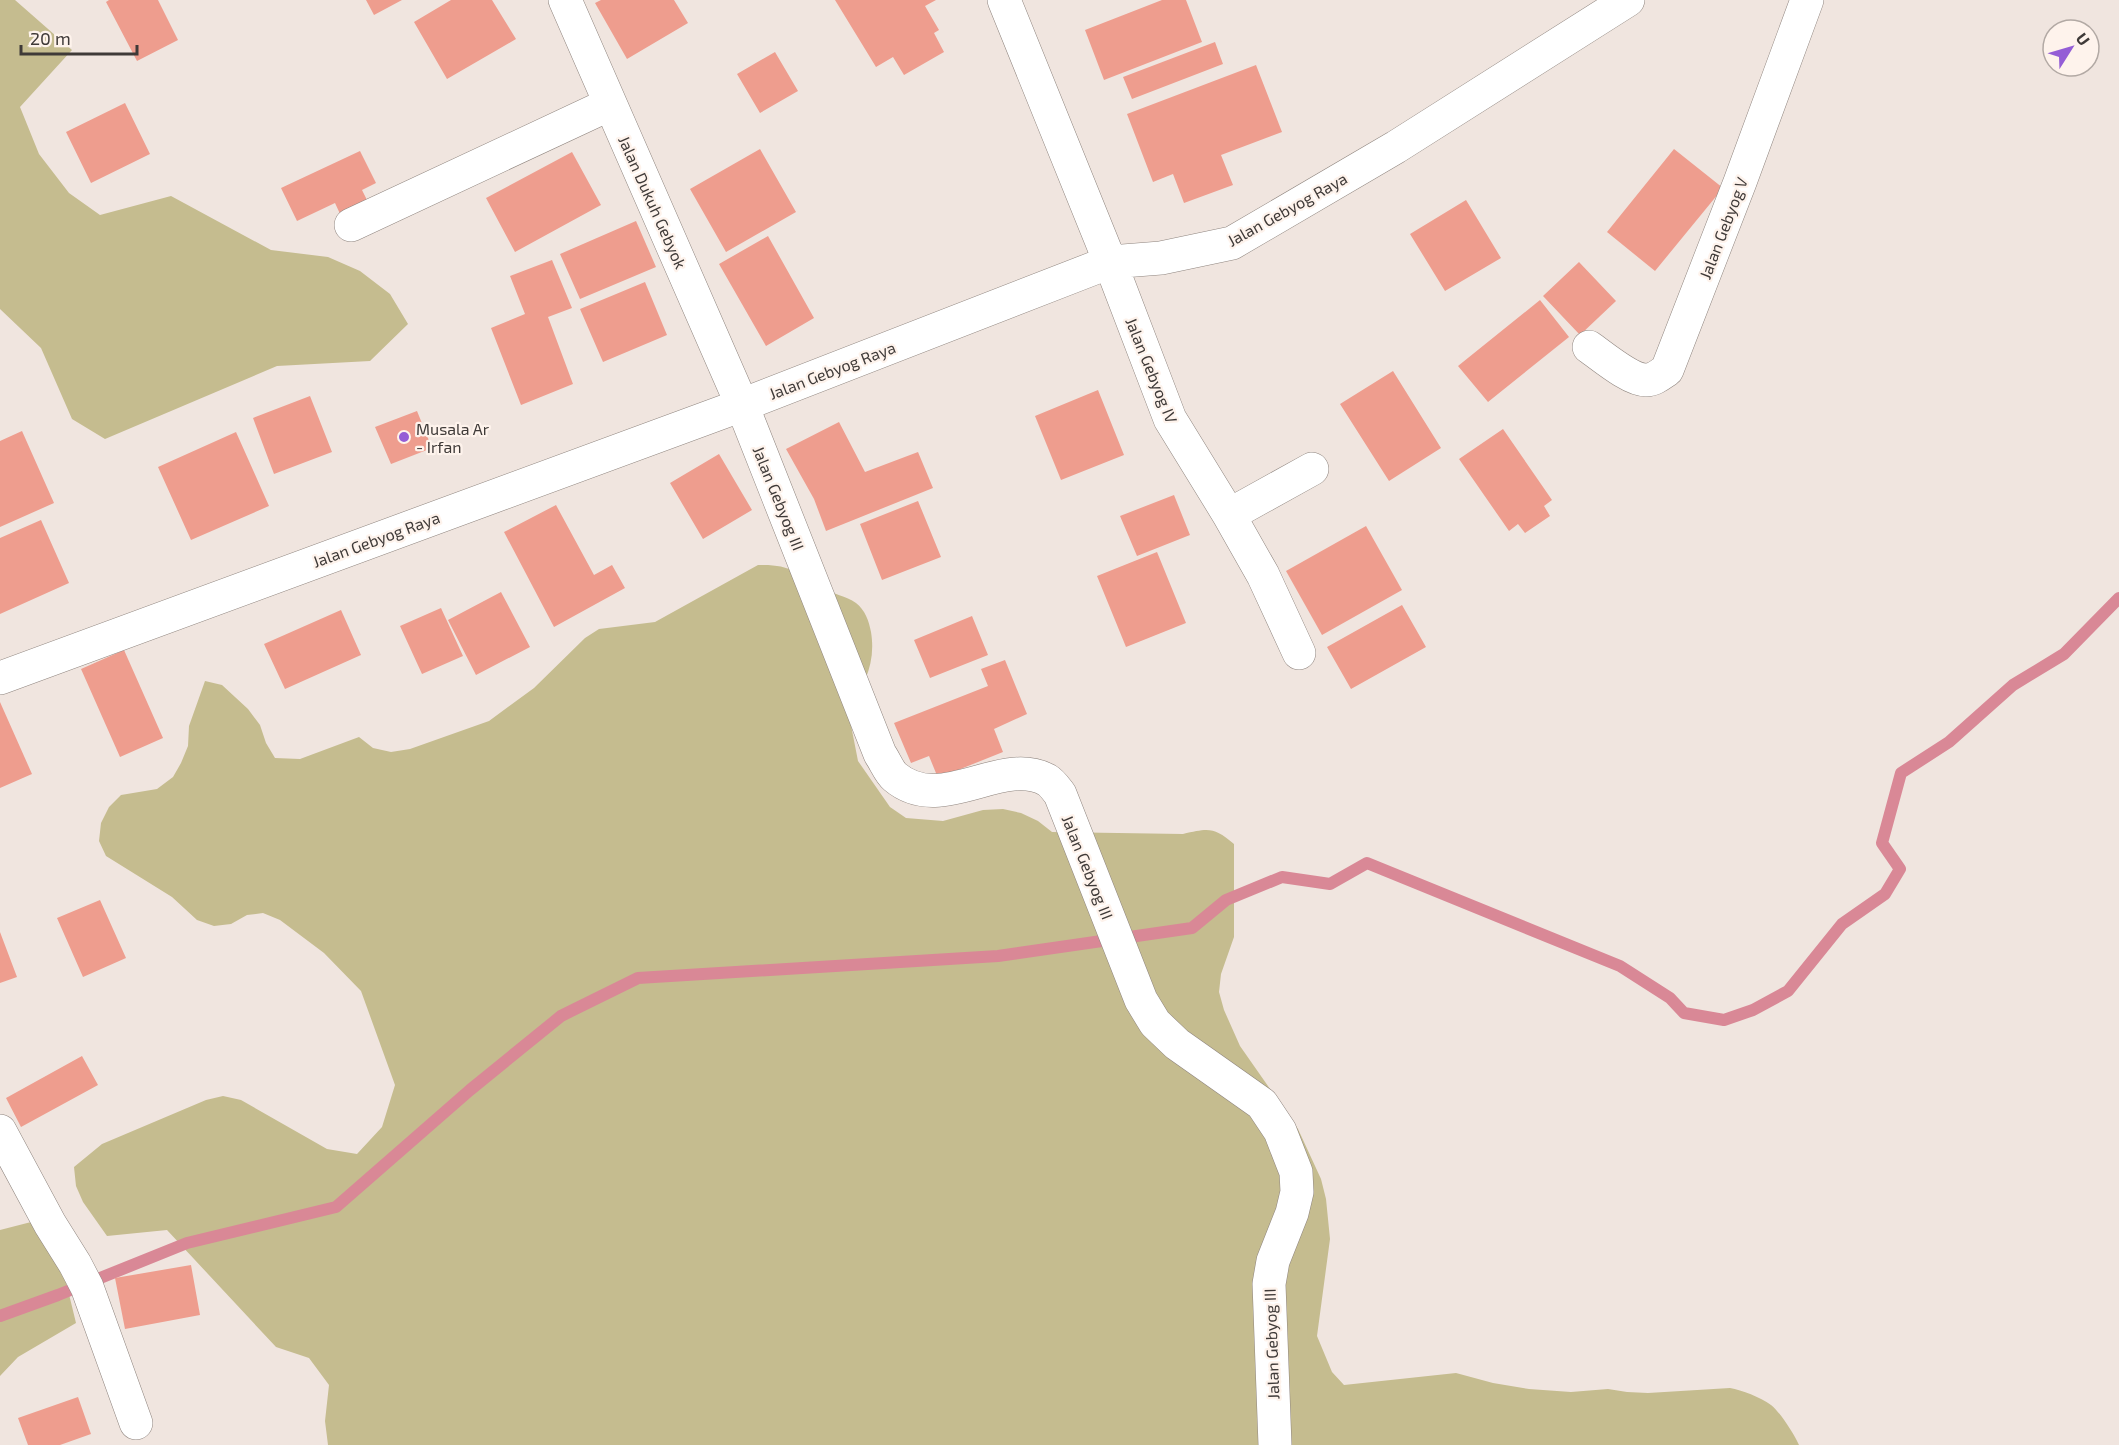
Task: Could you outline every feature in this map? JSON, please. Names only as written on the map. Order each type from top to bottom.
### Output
[{"type":"street","name":"Jalan Dukuh Gebyok","points":[[565,0],[742,405]]},
{"type":"street","points":[[1004,0],[1110,262]]},
{"type":"street","name":"Jalan Gebyog Raya","points":[[0,678],[742,405],[1110,262],[1161,258],[1232,243],[1396,147],[1628,0]]},
{"type":"street","name":"Jalan Gebyog V","points":[[1589,347],[1639,378],[1646,380],[1658,377],[1667,370],[1736,193],[1807,0]]},
{"type":"street","points":[[351,225],[610,104]]},
{"type":"street","name":"Jalan Gebyog IV","points":[[1110,262],[1170,419],[1263,575],[1299,653]]},
{"type":"street","name":"Jalan Gebyog III","points":[[742,405],[880,754],[895,777],[921,791],[946,790],[1008,776],[1032,774],[1050,781],[1060,794],[1141,1000],[1155,1023],[1177,1044],[1262,1104],[1280,1131],[1296,1172],[1297,1192],[1292,1213],[1273,1261],[1269,1284],[1275,1445]]},
{"type":"street","points":[[1229,515],[1312,469]]},
{"type":"street","points":[[0,1131],[85,1284],[136,1422]]},
{"type":"shaded area","points":[[0,0],[15,0],[72,50],[20,107],[39,154],[69,193],[100,215],[171,196],[271,250],[328,257],[360,271],[390,294],[408,324],[370,361],[277,366],[105,439],[72,419],[41,348],[0,309]]},
{"type":"shaded area","points":[[758,565],[778,566],[792,570],[822,588],[852,601],[864,612],[871,632],[872,654],[868,673],[848,710],[858,761],[890,807],[906,818],[943,821],[983,810],[1003,809],[1021,813],[1038,821],[1052,832],[1183,834],[1211,830],[1234,844],[1234,937],[1221,974],[1219,992],[1224,1010],[1240,1046],[1298,1129],[1321,1179],[1326,1199],[1330,1239],[1317,1336],[1332,1372],[1344,1385],[1456,1373],[1493,1383],[1529,1389],[1571,1392],[1608,1389],[1648,1393],[1730,1388],[1751,1394],[1771,1405],[1787,1423],[1799,1445],[328,1445],[325,1421],[329,1385],[309,1358],[276,1347],[167,1230],[107,1236],[83,1202],[76,1186],[74,1167],[102,1144],[206,1100],[223,1096],[241,1100],[327,1149],[357,1154],[382,1127],[395,1085],[361,991],[324,953],[280,920],[263,913],[247,915],[231,924],[214,926],[197,920],[172,897],[106,856],[99,841],[101,823],[109,807],[121,795],[157,789],[173,777],[188,746],[189,726],[205,681],[222,685],[248,709],[260,725],[266,743],[275,758],[300,759],[359,737],[373,748],[391,752],[410,749],[489,721],[534,688],[585,638],[599,629],[655,622]]},
{"type":"shaded area","points":[[35,1221],[59,1253],[76,1323],[18,1357],[0,1376],[0,1230]]},
{"type":"building","points":[[109,0],[158,0],[178,40],[137,61],[106,2]]},
{"type":"building","points":[[366,0],[402,0],[374,15]]},
{"type":"building","points":[[451,0],[492,0],[516,39],[447,79],[414,22]]},
{"type":"building","points":[[601,0],[674,0],[688,23],[627,59],[595,3]]},
{"type":"building","points":[[835,0],[936,0],[925,6],[939,30],[934,33],[944,52],[904,75],[893,57],[876,67]]},
{"type":"building","points":[[1162,0],[1186,0],[1202,42],[1104,80],[1085,30]]},
{"type":"building","points":[[1215,42],[1223,64],[1132,99],[1123,77]]},
{"type":"building","points":[[775,52],[798,91],[760,113],[737,74]]},
{"type":"building","points":[[1256,65],[1282,132],[1221,155],[1233,185],[1184,203],[1173,174],[1153,182],[1127,114]]},
{"type":"building","points":[[125,103],[150,154],[91,183],[66,132]]},
{"type":"building","points":[[760,149],[796,212],[726,252],[690,189]]},
{"type":"building","points":[[1674,149],[1723,188],[1655,271],[1607,232]]},
{"type":"building","points":[[360,151],[376,183],[362,190],[369,204],[341,216],[335,203],[297,221],[281,188]]},
{"type":"building","points":[[572,152],[601,205],[515,252],[486,198]]},
{"type":"building","points":[[1466,200],[1501,258],[1445,291],[1410,234]]},
{"type":"building","points":[[636,221],[656,267],[580,299],[560,254]]},
{"type":"building","points":[[768,236],[814,318],[766,346],[719,264]]},
{"type":"building","points":[[552,260],[572,308],[548,317],[573,384],[521,405],[491,328],[525,314],[510,276]]},
{"type":"building","points":[[1579,262],[1616,301],[1580,335],[1543,296]]},
{"type":"building","points":[[645,282],[667,335],[603,362],[580,309]]},
{"type":"building","points":[[1540,300],[1569,337],[1488,402],[1458,366]]},
{"type":"building","points":[[1393,371],[1441,448],[1389,481],[1340,404]]},
{"type":"building","points":[[1098,390],[1124,455],[1061,480],[1035,416]]},
{"type":"building","points":[[310,396],[332,452],[274,474],[253,418]]},
{"type":"building","name":"Musala Ar - Irfan","points":[[417,411],[432,448],[391,464],[375,427]]},
{"type":"building","points":[[839,422],[865,472],[918,452],[933,488],[826,531],[814,499],[786,449]]},
{"type":"building","points":[[1503,429],[1552,500],[1544,506],[1550,516],[1525,533],[1518,524],[1509,531],[1459,459]]},
{"type":"building","points":[[22,431],[54,503],[0,527],[0,441]]},
{"type":"building","points":[[236,432],[269,506],[191,540],[158,467]]},
{"type":"building","points":[[719,454],[752,510],[703,539],[670,483]]},
{"type":"building","points":[[1174,495],[1190,535],[1137,556],[1120,516]]},
{"type":"building","points":[[918,501],[941,557],[882,580],[860,524]]},
{"type":"building","points":[[556,505],[594,575],[612,565],[625,588],[554,627],[504,532]]},
{"type":"building","points":[[41,520],[69,583],[0,614],[0,538]]},
{"type":"building","points":[[1366,526],[1402,590],[1322,635],[1286,571]]},
{"type":"building","points":[[1157,552],[1186,623],[1126,647],[1097,576]]},
{"type":"building","points":[[501,592],[530,647],[476,675],[448,620]]},
{"type":"building","points":[[1402,605],[1426,647],[1351,689],[1327,647]]},
{"type":"building","points":[[441,608],[463,656],[422,674],[400,626]]},
{"type":"building","points":[[341,610],[361,655],[285,689],[264,644]]},
{"type":"building","points":[[972,616],[988,655],[930,678],[914,640]]},
{"type":"building","points":[[124,650],[163,738],[120,757],[81,669]]},
{"type":"building","points":[[1005,660],[1027,714],[994,729],[1003,752],[938,778],[929,756],[911,763],[894,723],[988,686],[981,669]]},
{"type":"building","points":[[0,702],[32,774],[0,788]]},
{"type":"building","points":[[100,900],[126,958],[83,977],[57,918]]},
{"type":"building","points":[[0,932],[17,977],[0,983]]},
{"type":"building","points":[[82,1056],[98,1085],[21,1127],[6,1098]]},
{"type":"building","points":[[191,1265],[200,1315],[125,1329],[115,1278]]},
{"type":"building","points":[[78,1397],[91,1434],[60,1445],[28,1445],[18,1418]]},
{"type":"waterway","points":[[0,1316],[187,1243],[336,1207],[470,1090],[561,1016],[638,978],[998,956],[1192,928],[1226,900],[1282,877],[1330,884],[1367,863],[1620,966],[1670,998],[1684,1013],[1724,1020],[1753,1010],[1788,991],[1842,924],[1885,894],[1900,869],[1882,843],[1901,773],[1949,742],[2013,685],[2064,654],[2119,598]]},
{"type":"place","name":"Musala Ar - Irfan","points":[[404,437]]}]
